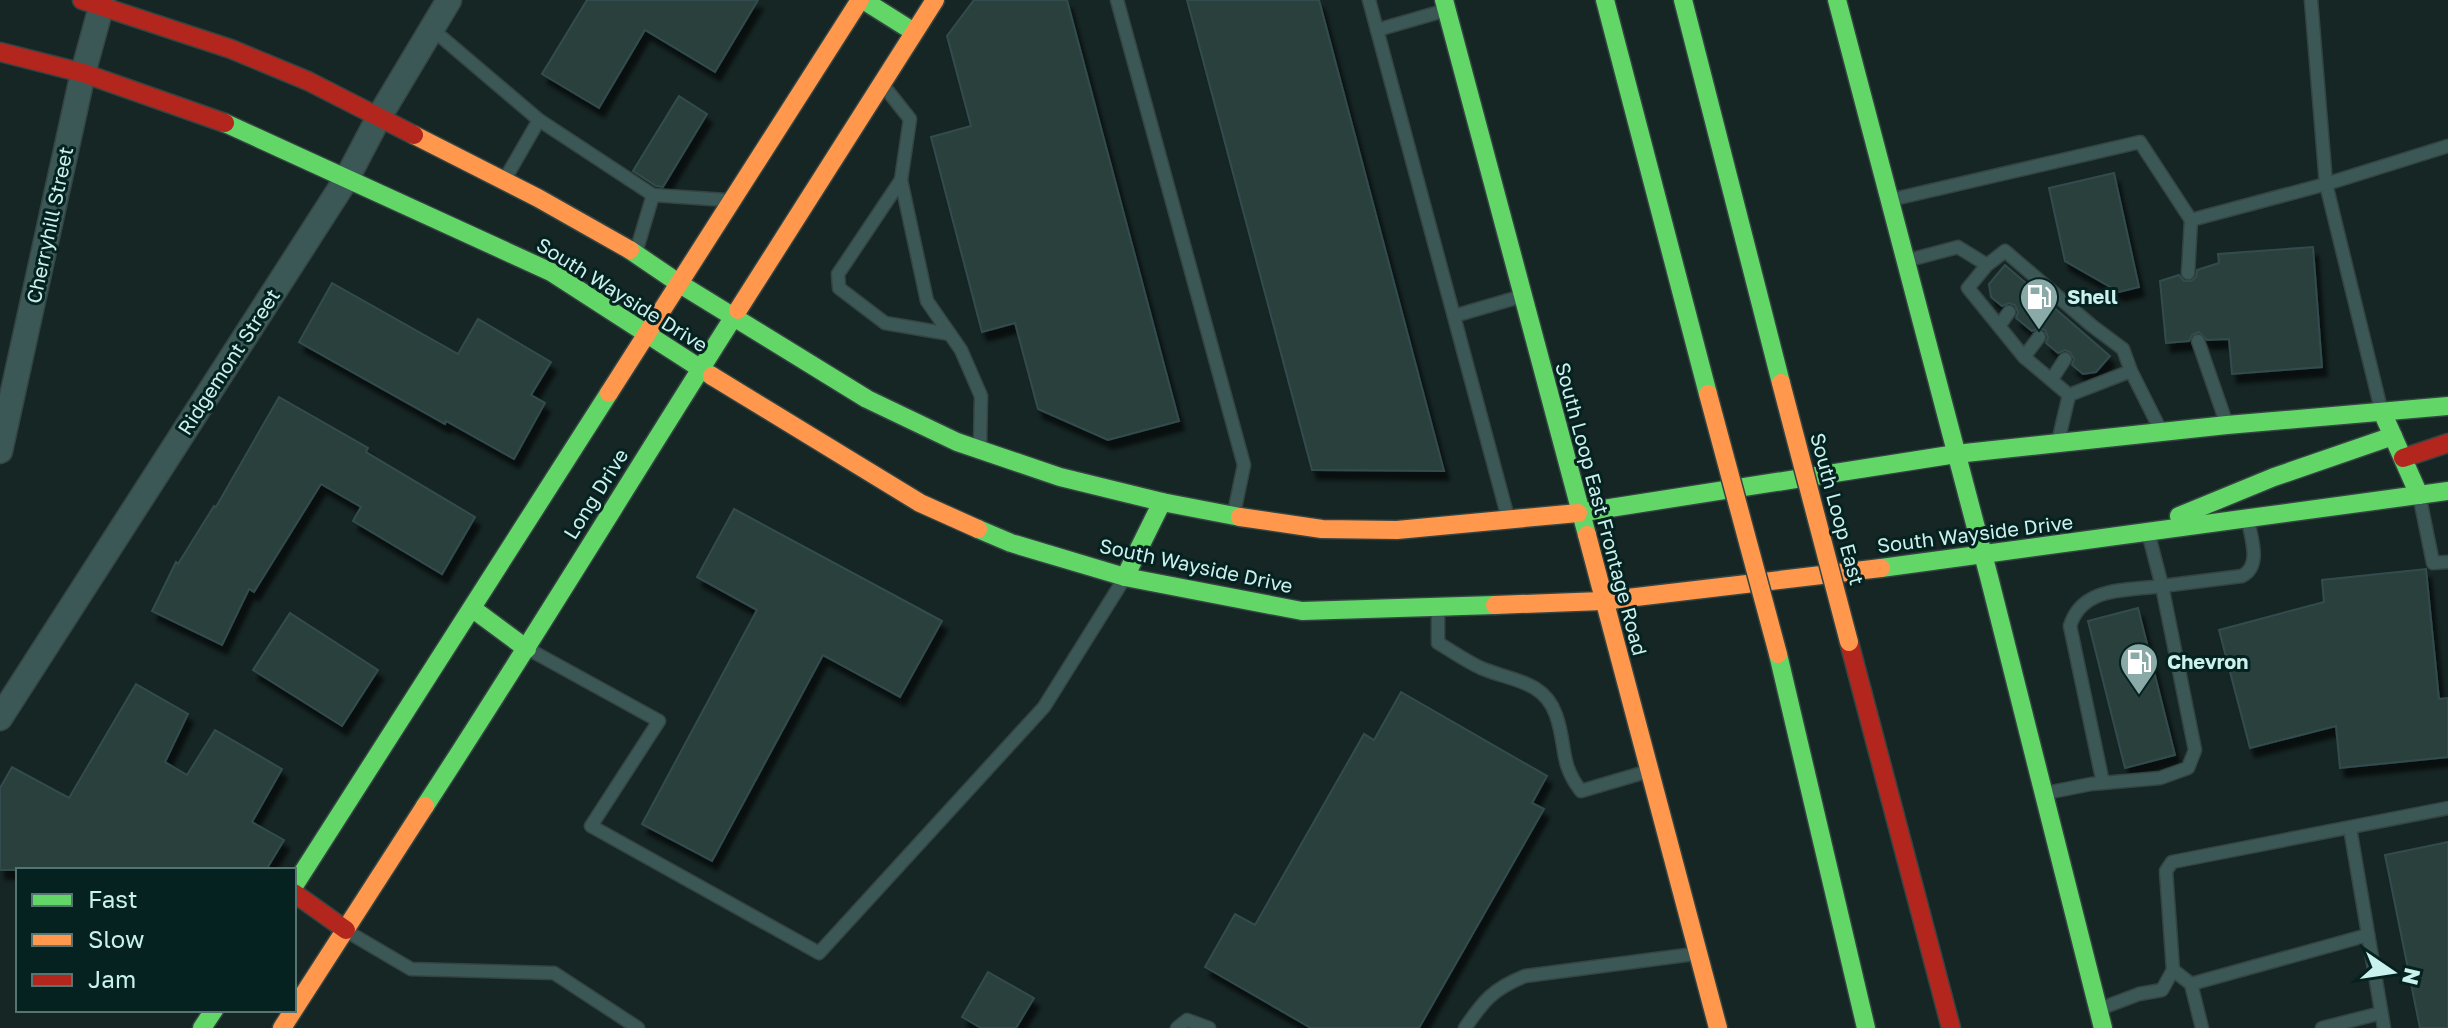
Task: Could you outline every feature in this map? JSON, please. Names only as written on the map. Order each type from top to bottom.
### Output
[{"type":"main road","points":[[296,883],[862,0],[914,32]]},
{"type":"main road","name":"Long Drive","points":[[296,1007],[527,649],[700,369],[935,0]]},
{"type":"main road","points":[[1605,0],[1778,654],[1866,1028]]},
{"type":"main road","name":"South Loop East","points":[[1683,0],[1951,1028]]},
{"type":"main road","points":[[1837,0],[2103,1028]]},
{"type":"main road","name":"South Wayside Drive","points":[[95,2],[231,49],[308,81],[379,117],[636,253],[680,284],[867,399],[957,442],[1060,477],[1234,516],[1322,529],[1397,530],[1579,513],[1956,454],[2227,425],[2448,406]]},
{"type":"main road","name":"South Loop East Frontage Road","points":[[1445,5],[1718,1028]]},
{"type":"main road","name":"South Wayside Drive","points":[[0,52],[83,73],[226,123],[551,272],[700,369],[920,503],[1011,543],[1125,577],[1302,611],[1602,601],[1983,556],[2448,491]]},
{"type":"main road","points":[[2382,412],[2419,495]]},
{"type":"main road","points":[[2141,534],[2274,477],[2393,436]]},
{"type":"main road","points":[[2403,458],[2448,443]]},
{"type":"main road","points":[[1125,577],[1162,502]]},
{"type":"main road","points":[[473,609],[527,649]]},
{"type":"main road","points":[[296,894],[346,930]]},
{"type":"street","name":"Ridgemont Street","points":[[0,718],[347,178],[379,117],[449,0]]},
{"type":"street","name":"Cherryhill Street","points":[[0,451],[83,73],[95,2]]},
{"type":"lane","points":[[1117,0],[1244,465],[1234,516]]},
{"type":"lane","points":[[1369,0],[1508,518]]},
{"type":"lane","points":[[2311,0],[2326,184],[2382,412]]},
{"type":"lane","points":[[1377,30],[1445,5]]},
{"type":"lane","points":[[432,29],[539,120],[653,195],[733,200]]},
{"type":"lane","points":[[881,83],[910,119],[901,180],[927,301],[961,350],[981,396],[980,449]]},
{"type":"lane","points":[[504,181],[539,120]]},
{"type":"lane","points":[[1891,200],[2140,142],[2191,220],[2188,273]]},
{"type":"lane","points":[[2191,220],[2326,184],[2448,146]]},
{"type":"lane","points":[[901,180],[838,274],[839,288],[885,323],[950,334]]},
{"type":"lane","points":[[636,253],[653,195]]},
{"type":"lane","points":[[1906,261],[1958,247],[1987,265]]},
{"type":"lane","points":[[2069,395],[2024,357],[1968,288],[1987,265],[2005,251],[2034,283],[2088,329],[2123,349],[2161,432]]},
{"type":"lane","points":[[1454,316],[1522,296]]},
{"type":"lane","points":[[1999,326],[2009,312]]},
{"type":"lane","points":[[2024,357],[2039,337]]},
{"type":"lane","points":[[2198,341],[2227,425]]},
{"type":"lane","points":[[2052,379],[2065,359]]},
{"type":"lane","points":[[2069,395],[2131,371]]},
{"type":"lane","points":[[2057,443],[2069,395]]},
{"type":"lane","points":[[2419,495],[2433,563],[2448,562]]},
{"type":"lane","points":[[2103,783],[2070,626],[2075,612],[2083,602],[2099,595],[2242,576],[2253,565],[2248,519]]},
{"type":"lane","points":[[2043,793],[2160,778],[2181,772],[2193,760],[2195,750],[2162,586],[2141,534]]},
{"type":"lane","points":[[527,649],[659,721],[591,826],[819,953],[1044,707],[1125,577]]},
{"type":"lane","points":[[1438,606],[1438,643],[1483,668],[1519,679],[1546,695],[1556,716],[1568,775],[1581,791],[1649,771]]},
{"type":"lane","points":[[2098,1009],[2139,994],[2162,990],[2173,970],[2166,871],[2172,862],[2448,808]]},
{"type":"lane","points":[[2350,828],[2384,1028]]},
{"type":"lane","points":[[346,930],[411,969],[554,973],[638,1028]]},
{"type":"lane","points":[[2191,984],[2368,935]]},
{"type":"lane","points":[[1465,1028],[1485,998],[1525,976],[1697,953]]},
{"type":"lane","points":[[2173,970],[2191,984],[2202,1028]]},
{"type":"lane","points":[[2322,1028],[2381,1013]]},
{"type":"lane","points":[[1177,1028],[1187,1020],[1209,1028]]},
{"type":"building","points":[[587,0],[758,0],[715,72],[645,30],[599,108],[542,74]]},
{"type":"building","points":[[974,0],[1067,0],[1179,421],[1108,440],[1038,409],[1015,323],[982,332],[931,137],[971,126],[947,36]]},
{"type":"building","points":[[1187,0],[1319,0],[1444,471],[1312,470]]},
{"type":"building","points":[[679,96],[707,114],[663,187],[656,186],[633,171]]},
{"type":"building","points":[[2114,173],[2139,287],[2119,292],[2065,261],[2049,188]]},
{"type":"building","points":[[2313,247],[2322,367],[2232,374],[2229,339],[2207,340],[2199,332],[2192,335],[2189,341],[2166,343],[2160,281],[2179,275],[2184,281],[2191,281],[2196,277],[2197,270],[2219,263],[2218,254]]},
{"type":"building","points":[[2005,265],[2110,356],[2096,372],[2083,374],[2072,365],[2074,359],[2070,352],[2065,350],[2058,353],[2046,343],[2048,337],[2045,330],[2039,328],[2032,331],[2016,318],[2018,312],[2015,305],[2009,303],[2002,306],[1991,297],[1989,284]]},
{"type":"building","points":[[332,283],[458,354],[478,319],[551,362],[531,395],[545,403],[514,459],[299,342]]},
{"type":"building","points":[[279,397],[368,448],[366,452],[475,517],[442,574],[353,521],[361,507],[321,484],[254,592],[249,589],[222,645],[152,611],[176,562],[178,564],[216,507]]},
{"type":"building","points":[[734,509],[942,621],[900,697],[823,655],[712,861],[642,824],[757,610],[697,577]]},
{"type":"building","points":[[2426,569],[2439,699],[2448,698],[2448,757],[2340,768],[2336,726],[2250,748],[2219,630],[2324,602],[2322,580]]},
{"type":"building","points":[[2138,608],[2175,755],[2125,768],[2088,621]]},
{"type":"building","points":[[290,613],[378,670],[342,726],[253,670]]},
{"type":"building","points":[[136,684],[188,714],[165,762],[187,775],[215,730],[282,769],[252,822],[284,840],[267,868],[0,870],[0,788],[12,767],[69,798]]},
{"type":"building","points":[[1401,692],[1547,776],[1532,803],[1544,809],[1419,1028],[1311,1028],[1205,967],[1235,914],[1255,925],[1364,734],[1374,740]]},
{"type":"building","points":[[2448,842],[2448,1028],[2420,1028],[2385,855]]},
{"type":"building","points":[[988,972],[1034,998],[1016,1028],[981,1028],[962,1017]]},
{"type":"traffic: fast","points":[[863,0],[914,32]]},
{"type":"traffic: fast","points":[[1444,0],[1587,535]]},
{"type":"traffic: fast","points":[[1605,0],[1708,394]]},
{"type":"traffic: fast","points":[[1683,0],[1781,383]]},
{"type":"traffic: fast","points":[[1837,0],[1989,577],[2103,1028]]},
{"type":"traffic: fast","points":[[225,123],[551,272],[712,376]]},
{"type":"traffic: fast","points":[[630,250],[867,399],[957,442],[1060,477],[1240,517]]},
{"type":"traffic: fast","points":[[425,806],[738,310]]},
{"type":"traffic: fast","points":[[296,883],[609,393]]},
{"type":"traffic: fast","points":[[1578,513],[1956,454],[2227,425],[2448,406]]},
{"type":"traffic: fast","points":[[2384,416],[2419,495]]},
{"type":"traffic: fast","points":[[2179,516],[2274,477],[2393,436]]},
{"type":"traffic: fast","points":[[1881,568],[2448,491]]},
{"type":"traffic: fast","points":[[1125,577],[1162,502]]},
{"type":"traffic: fast","points":[[978,529],[1011,543],[1125,577],[1302,611],[1495,605]]},
{"type":"traffic: fast","points":[[473,609],[527,649]]},
{"type":"traffic: fast","points":[[1778,654],[1866,1028]]},
{"type":"traffic: fast","points":[[202,1028],[213,1012]]},
{"type":"traffic: slow","points":[[609,393],[860,0]]},
{"type":"traffic: slow","points":[[738,310],[935,0]]},
{"type":"traffic: slow","points":[[414,135],[538,198],[630,250]]},
{"type":"traffic: slow","points":[[712,376],[920,503],[978,529]]},
{"type":"traffic: slow","points":[[1781,383],[1849,642]]},
{"type":"traffic: slow","points":[[1708,394],[1778,654]]},
{"type":"traffic: slow","points":[[1240,517],[1322,529],[1397,530],[1578,513]]},
{"type":"traffic: slow","points":[[1587,535],[1718,1028]]},
{"type":"traffic: slow","points":[[1495,605],[1602,601],[1881,568]]},
{"type":"traffic: slow","points":[[296,1006],[425,806]]},
{"type":"traffic: slow","points":[[282,1028],[292,1012]]},
{"type":"traffic: jam","points":[[82,0],[231,49],[308,81],[414,135]]},
{"type":"traffic: jam","points":[[0,52],[83,73],[225,123]]},
{"type":"traffic: jam","points":[[2403,458],[2448,443]]},
{"type":"traffic: jam","points":[[1849,642],[1951,1028]]},
{"type":"traffic: jam","points":[[296,894],[346,930]]},
{"type":"place","name":"Shell","points":[[2039,331]]},
{"type":"place","name":"Chevron","points":[[2139,696]]}]
